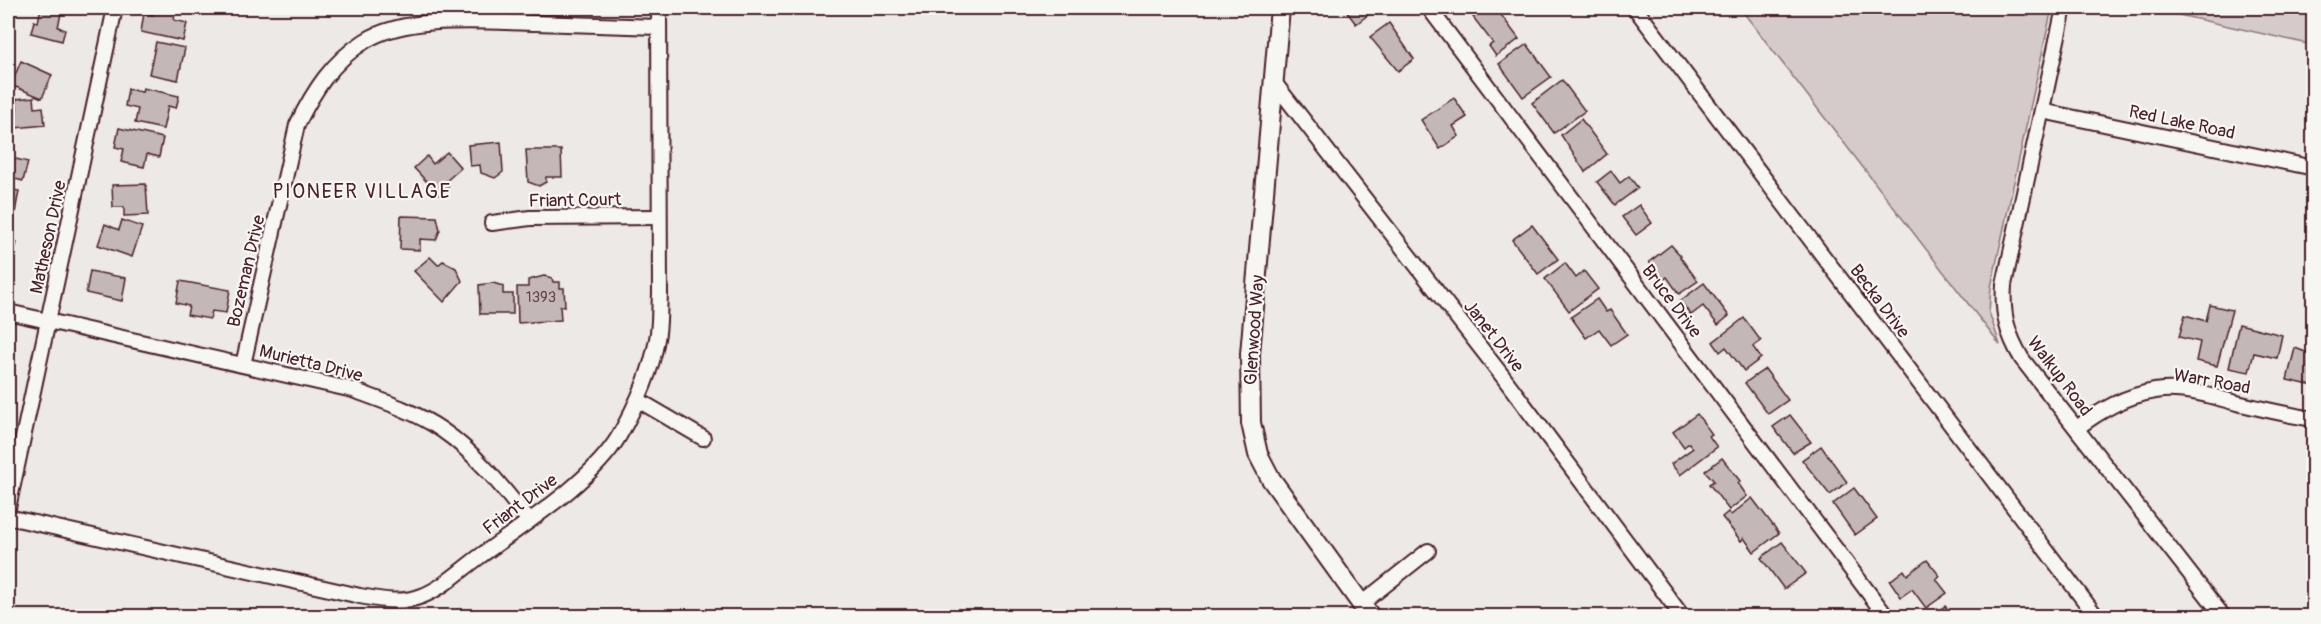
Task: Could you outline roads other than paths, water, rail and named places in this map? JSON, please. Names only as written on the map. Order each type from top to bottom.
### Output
[{"type":"street","name":"Matheson Drive","points":[[8,508],[115,8]]},
{"type":"street","name":"Friant Drive","points":[[8,517],[360,596],[398,602],[423,596],[440,586],[592,471],[618,439],[638,400],[657,339],[660,294],[659,8]]},
{"type":"street","name":"Glenwood Way","points":[[1280,8],[1250,354],[1251,423],[1258,453],[1271,479],[1366,610]]},
{"type":"street","name":"Bruce Drive","points":[[1429,8],[1886,616]]},
{"type":"street","name":"Becka Drive","points":[[1635,8],[2096,616]]},
{"type":"street","name":"Walkup Road","points":[[2064,8],[2004,285],[2002,306],[2005,324],[2011,341],[2022,359],[2223,616]]},
{"type":"street","name":"Bozeman Drive","points":[[243,365],[297,124],[314,91],[337,64],[366,40],[400,28],[446,21],[659,27]]},
{"type":"street","name":"Janet Drive","points":[[1273,81],[1504,378],[1682,616]]},
{"type":"street","name":"Red Lake Road","points":[[2042,111],[2313,168]]},
{"type":"street","name":"Friant Court","points":[[492,223],[530,218],[659,217]]},
{"type":"street","name":"Murietta Drive","points":[[8,312],[353,390],[398,407],[441,429],[477,459],[528,521]]},
{"type":"street","name":"Warr Road","points":[[2077,428],[2115,403],[2157,391],[2181,390],[2281,414],[2313,419]]},
{"type":"street","points":[[638,400],[703,438]]},
{"type":"street","points":[[1366,610],[1428,551]]},
{"type":"district","name":"PIONEER VILLAGE","points":[[362,191]]}]
